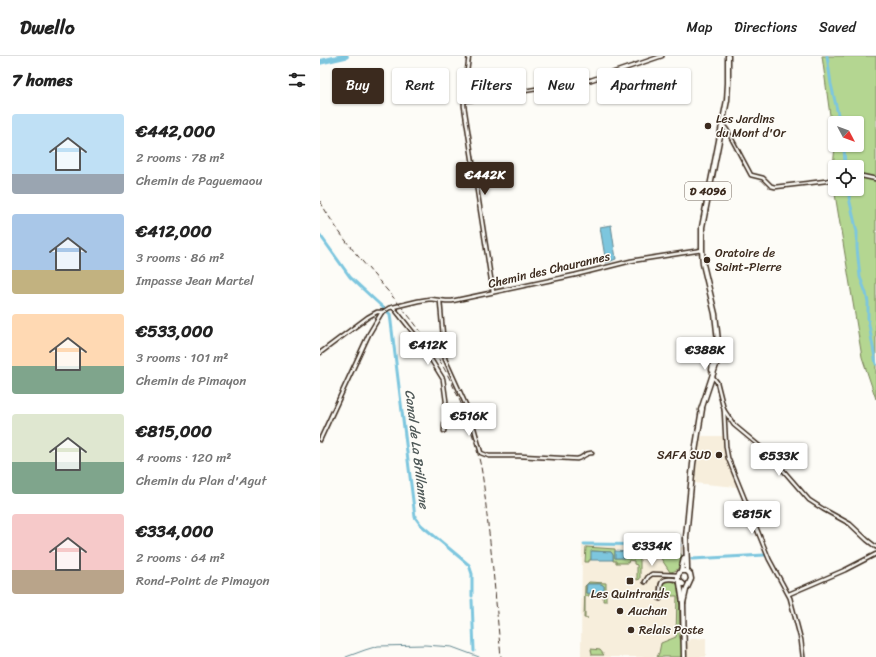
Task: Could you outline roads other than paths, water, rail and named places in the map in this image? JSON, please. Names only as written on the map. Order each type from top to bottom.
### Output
[{"type":"main road","name":"D 4096","points":[[701,410],[713,376],[718,347],[717,327],[705,274],[702,250],[702,227],[728,92],[728,56]]},
{"type":"main road","name":"D 4096","points":[[682,571],[686,552],[693,464],[701,410],[714,357],[717,327]]},
{"type":"main road","name":"D 4096","points":[[686,552],[687,571]]},
{"type":"main road","points":[[683,603],[691,576],[687,571],[682,571],[678,575],[683,603],[684,657]]},
{"type":"main road","points":[[679,582],[685,584],[689,582]]},
{"type":"street","points":[[468,68],[469,56]]},
{"type":"street","points":[[526,91],[591,80],[662,56]]},
{"type":"street","points":[[464,104],[467,130],[493,292]]},
{"type":"street","points":[[722,125],[727,130],[750,175],[763,178],[771,186],[780,187],[828,180]]},
{"type":"street","points":[[864,176],[876,179]]},
{"type":"street","name":"Chemin des Chaurannes","points":[[382,312],[393,306],[428,299],[450,301],[575,275],[631,261],[702,250]]},
{"type":"street","points":[[440,301],[445,359],[470,414],[481,453],[489,456],[527,456],[577,459],[587,453],[592,453]]},
{"type":"street","points":[[393,306],[419,340],[443,379],[446,401],[444,431]]},
{"type":"street","points":[[320,353],[372,315],[377,312],[382,312]]},
{"type":"street","points":[[320,440],[369,334],[382,312]]},
{"type":"street","points":[[714,357],[715,360],[712,374],[717,382],[724,410],[728,458],[769,559],[789,594],[801,640],[803,657]]},
{"type":"street","points":[[724,410],[734,425],[769,454],[806,497],[816,505],[850,524],[866,540],[876,547]]},
{"type":"street","points":[[789,594],[845,570],[876,554]]},
{"type":"street","points":[[645,582],[652,574],[678,575]]},
{"type":"street","points":[[660,599],[660,584],[663,580],[667,578],[679,582]]},
{"type":"water","points":[[611,225],[616,259],[606,263],[600,227]]},
{"type":"water","points":[[591,551],[611,552],[613,555],[613,560],[591,560]]},
{"type":"water","points":[[615,551],[628,552],[628,558],[615,558]]},
{"type":"water","points":[[587,584],[601,584],[604,586],[604,594],[586,593]]},
{"type":"waterway","points":[[320,62],[346,56]]},
{"type":"waterway","points":[[827,56],[831,84],[838,116]]},
{"type":"waterway","points":[[844,152],[845,160]]},
{"type":"waterway","points":[[849,196],[857,232],[860,277],[868,302],[868,319],[876,364]]},
{"type":"waterway","name":"Canal de La Brillanne","points":[[320,235],[350,277],[390,314],[415,517],[421,525],[469,565],[472,574],[472,596]]},
{"type":"waterway","points":[[584,544],[679,545]]},
{"type":"waterway","points":[[692,559],[765,555]]},
{"type":"waterway","name":"Canal de La Brillanne","points":[[472,600],[474,651]]},
{"type":"waterway","points":[[346,657],[378,646],[425,645],[452,647],[479,657]]},
{"type":"railway","points":[[320,201],[345,240],[419,329],[432,348],[448,376],[468,420],[481,467],[501,657]]},
{"type":"place","name":"Les Jardins du Mont d'Or","points":[[708,126]]},
{"type":"place","name":"Oratoire de Saint-Pierre","points":[[707,260]]},
{"type":"place","name":"SAFA SUD","points":[[719,455]]},
{"type":"place","name":"Les Quintrands","points":[[630,581]]},
{"type":"place","name":"Auchan","points":[[620,611]]},
{"type":"place","name":"Relais Poste","points":[[631,630]]}]
